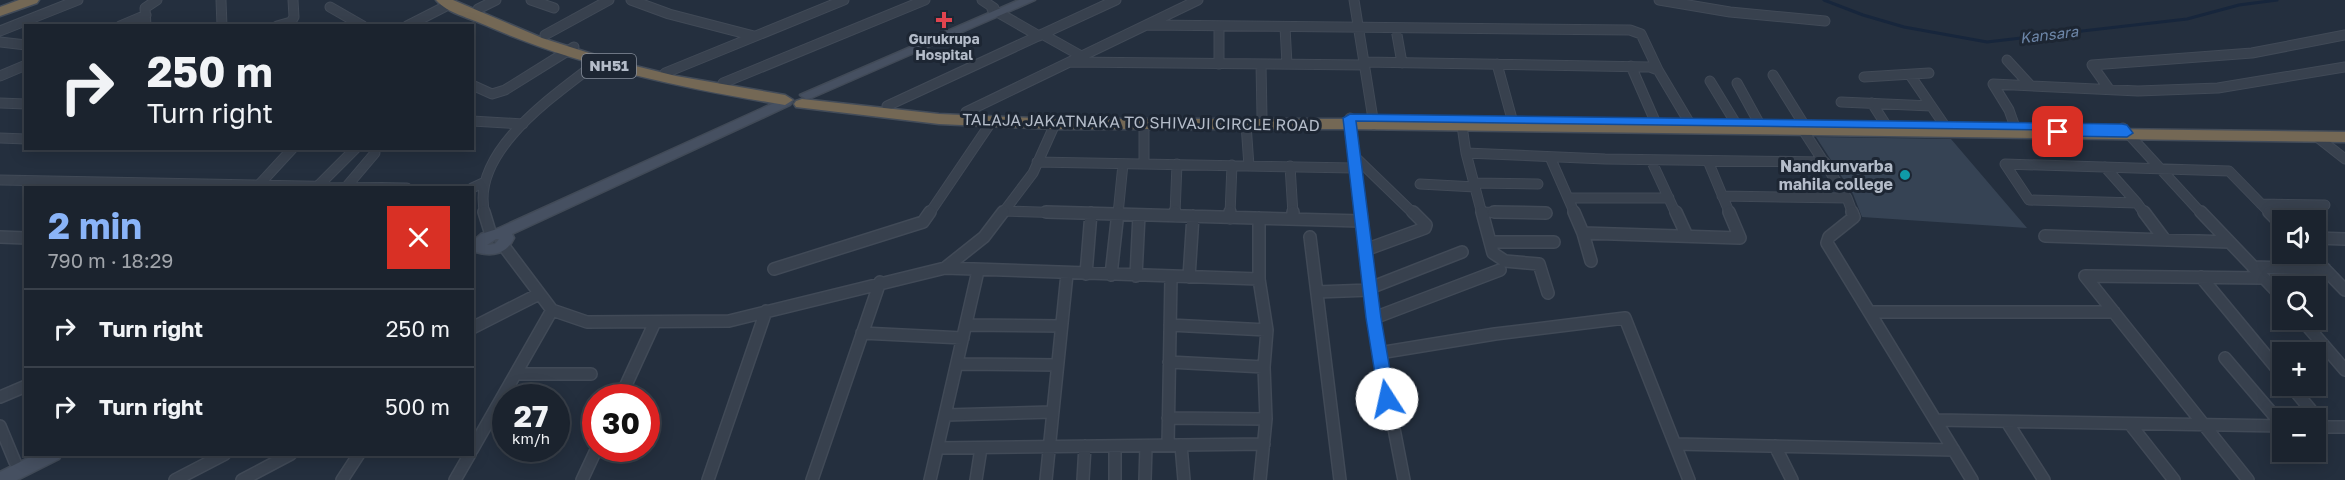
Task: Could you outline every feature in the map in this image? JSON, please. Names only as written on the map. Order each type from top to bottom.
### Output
[{"type":"highway","points":[[0,12],[32,0]]},
{"type":"highway","name":"TALAJA JAKATNAKA TO SHIVAJI CIRCLE ROAD","points":[[451,1],[545,35],[570,50],[665,73],[795,99],[966,112],[1254,121],[1512,119],[1735,122],[1803,127],[1886,125],[2015,127],[2345,137]]},
{"type":"highway","name":"TALAJA JAKATNAKA TO SHIVAJI CIRCLE ROAD","points":[[451,1],[596,63],[696,86],[939,119],[1055,124],[1254,121]]},
{"type":"highway","name":"TALAJA JAKATNAKA TO SHIVAJI CIRCLE ROAD","points":[[1373,121],[1462,126],[2345,132]]},
{"type":"street","points":[[0,31],[78,0]]},
{"type":"street","points":[[146,24],[147,5],[157,0]]},
{"type":"street","points":[[221,0],[222,24]]},
{"type":"street","points":[[284,24],[291,22],[294,17],[293,0]]},
{"type":"street","points":[[478,9],[496,0]]},
{"type":"street","points":[[531,0],[554,8]]},
{"type":"street","points":[[545,35],[609,0]]},
{"type":"street","points":[[631,0],[674,15],[754,36]]},
{"type":"street","points":[[665,73],[844,0]]},
{"type":"street","points":[[723,83],[925,0]]},
{"type":"street","points":[[982,0],[995,10],[1083,57]]},
{"type":"street","points":[[489,244],[795,99],[995,10],[1012,0]]},
{"type":"street","points":[[995,10],[1029,0]]},
{"type":"street","points":[[887,106],[1116,0]]},
{"type":"street","points":[[966,112],[1198,0]]},
{"type":"street","points":[[1354,0],[1373,121]]},
{"type":"street","points":[[1659,0],[1730,12],[1825,21]]},
{"type":"street","points":[[410,24],[451,1]]},
{"type":"street","points":[[330,7],[360,24]]},
{"type":"street","points":[[125,24],[146,15]]},
{"type":"street","points":[[1147,25],[1635,31],[1641,34],[1658,70],[1689,122]]},
{"type":"street","points":[[1219,26],[1219,64]]},
{"type":"street","points":[[1285,27],[1287,64]]},
{"type":"street","points":[[1396,28],[1402,63]]},
{"type":"street","points":[[2109,89],[2092,65],[2252,53],[2345,35]]},
{"type":"street","points":[[0,42],[24,45]]},
{"type":"street","points":[[474,86],[492,94],[505,90],[570,50]]},
{"type":"street","points":[[2007,60],[2030,85]]},
{"type":"street","points":[[596,63],[508,137],[485,182],[482,205],[489,244],[552,310],[587,322],[729,321],[879,282],[945,268],[978,271],[1259,279]]},
{"type":"street","points":[[1070,63],[1497,64],[1631,66],[1658,70]]},
{"type":"street","points":[[1249,166],[1261,64]]},
{"type":"street","points":[[1497,64],[1512,119]]},
{"type":"street","points":[[0,76],[24,66]]},
{"type":"street","points":[[1631,66],[1655,121]]},
{"type":"street","points":[[2015,127],[2009,110],[1993,84],[2138,91],[2218,88],[2345,67]]},
{"type":"street","points":[[1864,77],[1929,73]]},
{"type":"street","points":[[1773,75],[1847,198],[1854,219],[1829,237],[1827,243],[1972,480]]},
{"type":"street","points":[[1910,75],[1944,126]]},
{"type":"street","points":[[1710,81],[1735,122]]},
{"type":"street","points":[[1737,83],[1758,123]]},
{"type":"street","points":[[1841,102],[1931,106]]},
{"type":"street","points":[[0,103],[24,104]]},
{"type":"street","points":[[1872,103],[1886,125]]},
{"type":"street","points":[[474,121],[523,124]]},
{"type":"street","points":[[774,269],[923,222],[992,121]]},
{"type":"street","points":[[1350,121],[1379,352],[1404,480]]},
{"type":"street","points":[[945,268],[984,237],[1004,211],[1033,173],[1055,124]]},
{"type":"street","points":[[1144,124],[1144,164]]},
{"type":"street","points":[[1462,126],[1466,153],[1493,253],[1502,260],[1539,264],[1548,293]]},
{"type":"street","points":[[2125,130],[2159,169],[2272,286]]},
{"type":"street","points":[[2317,137],[2345,159]]},
{"type":"street","points":[[0,138],[24,139]]},
{"type":"street","points":[[258,186],[291,150]]},
{"type":"street","points":[[314,186],[354,150]]},
{"type":"street","points":[[0,180],[80,185],[347,186],[375,153]]},
{"type":"street","points":[[1466,153],[1651,160],[1825,162]]},
{"type":"street","points":[[1550,157],[1583,233],[1591,261]]},
{"type":"street","points":[[1651,160],[1687,236]]},
{"type":"street","points":[[1038,162],[1290,166],[1354,161],[1426,225],[1425,228],[1365,250]]},
{"type":"street","points":[[1583,233],[1740,238],[1708,161]]},
{"type":"street","points":[[1111,275],[1123,164]]},
{"type":"street","points":[[1174,216],[1177,164]]},
{"type":"street","points":[[2138,203],[2029,200],[2005,164],[2229,171],[2272,215]]},
{"type":"street","points":[[1230,218],[1232,165]]},
{"type":"street","points":[[1290,166],[1293,219]]},
{"type":"street","points":[[2105,167],[2138,203],[2165,240]]},
{"type":"street","points":[[474,187],[485,182]]},
{"type":"street","points":[[1420,184],[1538,184]]},
{"type":"street","points":[[1722,196],[1847,198]]},
{"type":"street","points":[[1568,198],[1669,198]]},
{"type":"street","points":[[2261,204],[2325,205]]},
{"type":"street","points":[[1004,211],[1361,221]]},
{"type":"street","points":[[1482,212],[1546,213]]},
{"type":"street","points":[[1086,274],[1091,213]]},
{"type":"street","points":[[1136,276],[1139,215]]},
{"type":"street","points":[[1189,277],[1193,216]]},
{"type":"street","points":[[1259,218],[1259,279],[1267,330],[1264,366],[1266,419],[1260,480]]},
{"type":"street","points":[[0,237],[23,236]]},
{"type":"street","points":[[2045,236],[2229,242]]},
{"type":"street","points":[[1310,237],[1340,480]]},
{"type":"street","points":[[2326,238],[2345,239]]},
{"type":"street","points":[[1490,242],[1554,242]]},
{"type":"street","points":[[1317,292],[1370,289],[1462,252]]},
{"type":"street","points":[[2320,264],[2343,286]]},
{"type":"street","points":[[2253,267],[2325,269]]},
{"type":"street","points":[[1374,318],[1500,270]]},
{"type":"street","points":[[930,480],[978,271]]},
{"type":"street","points":[[1046,480],[1067,274]]},
{"type":"street","points":[[2248,480],[2085,276],[2264,278]]},
{"type":"street","points":[[1167,445],[1171,277]]},
{"type":"street","points":[[2201,277],[2272,363]]},
{"type":"street","points":[[812,480],[879,282]]},
{"type":"street","points":[[474,327],[539,294]]},
{"type":"street","points":[[474,447],[552,310]]},
{"type":"street","points":[[708,480],[766,311]]},
{"type":"street","points":[[1870,312],[2114,312]]},
{"type":"street","points":[[1379,352],[1496,334],[1625,318],[1689,480]]},
{"type":"street","points":[[626,384],[655,321]]},
{"type":"street","points":[[1170,325],[1267,330]]},
{"type":"street","points":[[862,333],[1061,326]]},
{"type":"street","points":[[2311,330],[2345,370]]},
{"type":"street","points":[[2225,358],[2272,413]]},
{"type":"street","points":[[1169,362],[1264,366]]},
{"type":"street","points":[[957,364],[1057,365]]},
{"type":"street","points":[[516,374],[591,374]]},
{"type":"street","points":[[0,397],[24,387]]},
{"type":"street","points":[[946,415],[1052,412]]},
{"type":"street","points":[[1168,418],[1266,419]]},
{"type":"street","points":[[1937,420],[2272,426]]},
{"type":"street","points":[[2007,422],[2044,480]]},
{"type":"street","points":[[2130,423],[2174,480]]},
{"type":"street","points":[[0,426],[16,462]]},
{"type":"street","points":[[2326,427],[2345,427]]},
{"type":"street","points":[[938,448],[1264,444]]},
{"type":"street","points":[[1675,444],[1954,450]]},
{"type":"street","points":[[1182,445],[1184,480]]},
{"type":"street","points":[[1083,480],[1085,446]]},
{"type":"street","points":[[1114,480],[1115,446]]},
{"type":"street","points":[[1145,480],[1146,446]]},
{"type":"street","points":[[1775,446],[1792,480]]},
{"type":"street","points":[[976,480],[981,448]]},
{"type":"street","points":[[0,480],[49,456]]},
{"type":"street","points":[[175,480],[221,456]]},
{"type":"street","points":[[242,480],[287,456]]},
{"type":"street","points":[[342,480],[358,456]]},
{"type":"street","points":[[455,480],[469,456]]},
{"type":"street","points":[[582,480],[590,462]]},
{"type":"building","name":"Nandkunvarba mahila college","points":[[1816,137],[1951,139],[2027,228],[1862,217],[1853,194]]},
{"type":"waterway","name":"Kansara","points":[[1824,0],[1904,27],[1987,42],[2187,19],[2239,5],[2277,0]]},
{"type":"place","name":"Gurukrupa Hospital","points":[[944,20]]},
{"type":"place","name":"Nandkunvarba mahila college","points":[[1905,175]]},
{"type":"route","points":[[1387,399],[1354,168],[1350,118],[2122,128],[2127,133],[2058,132]]}]
